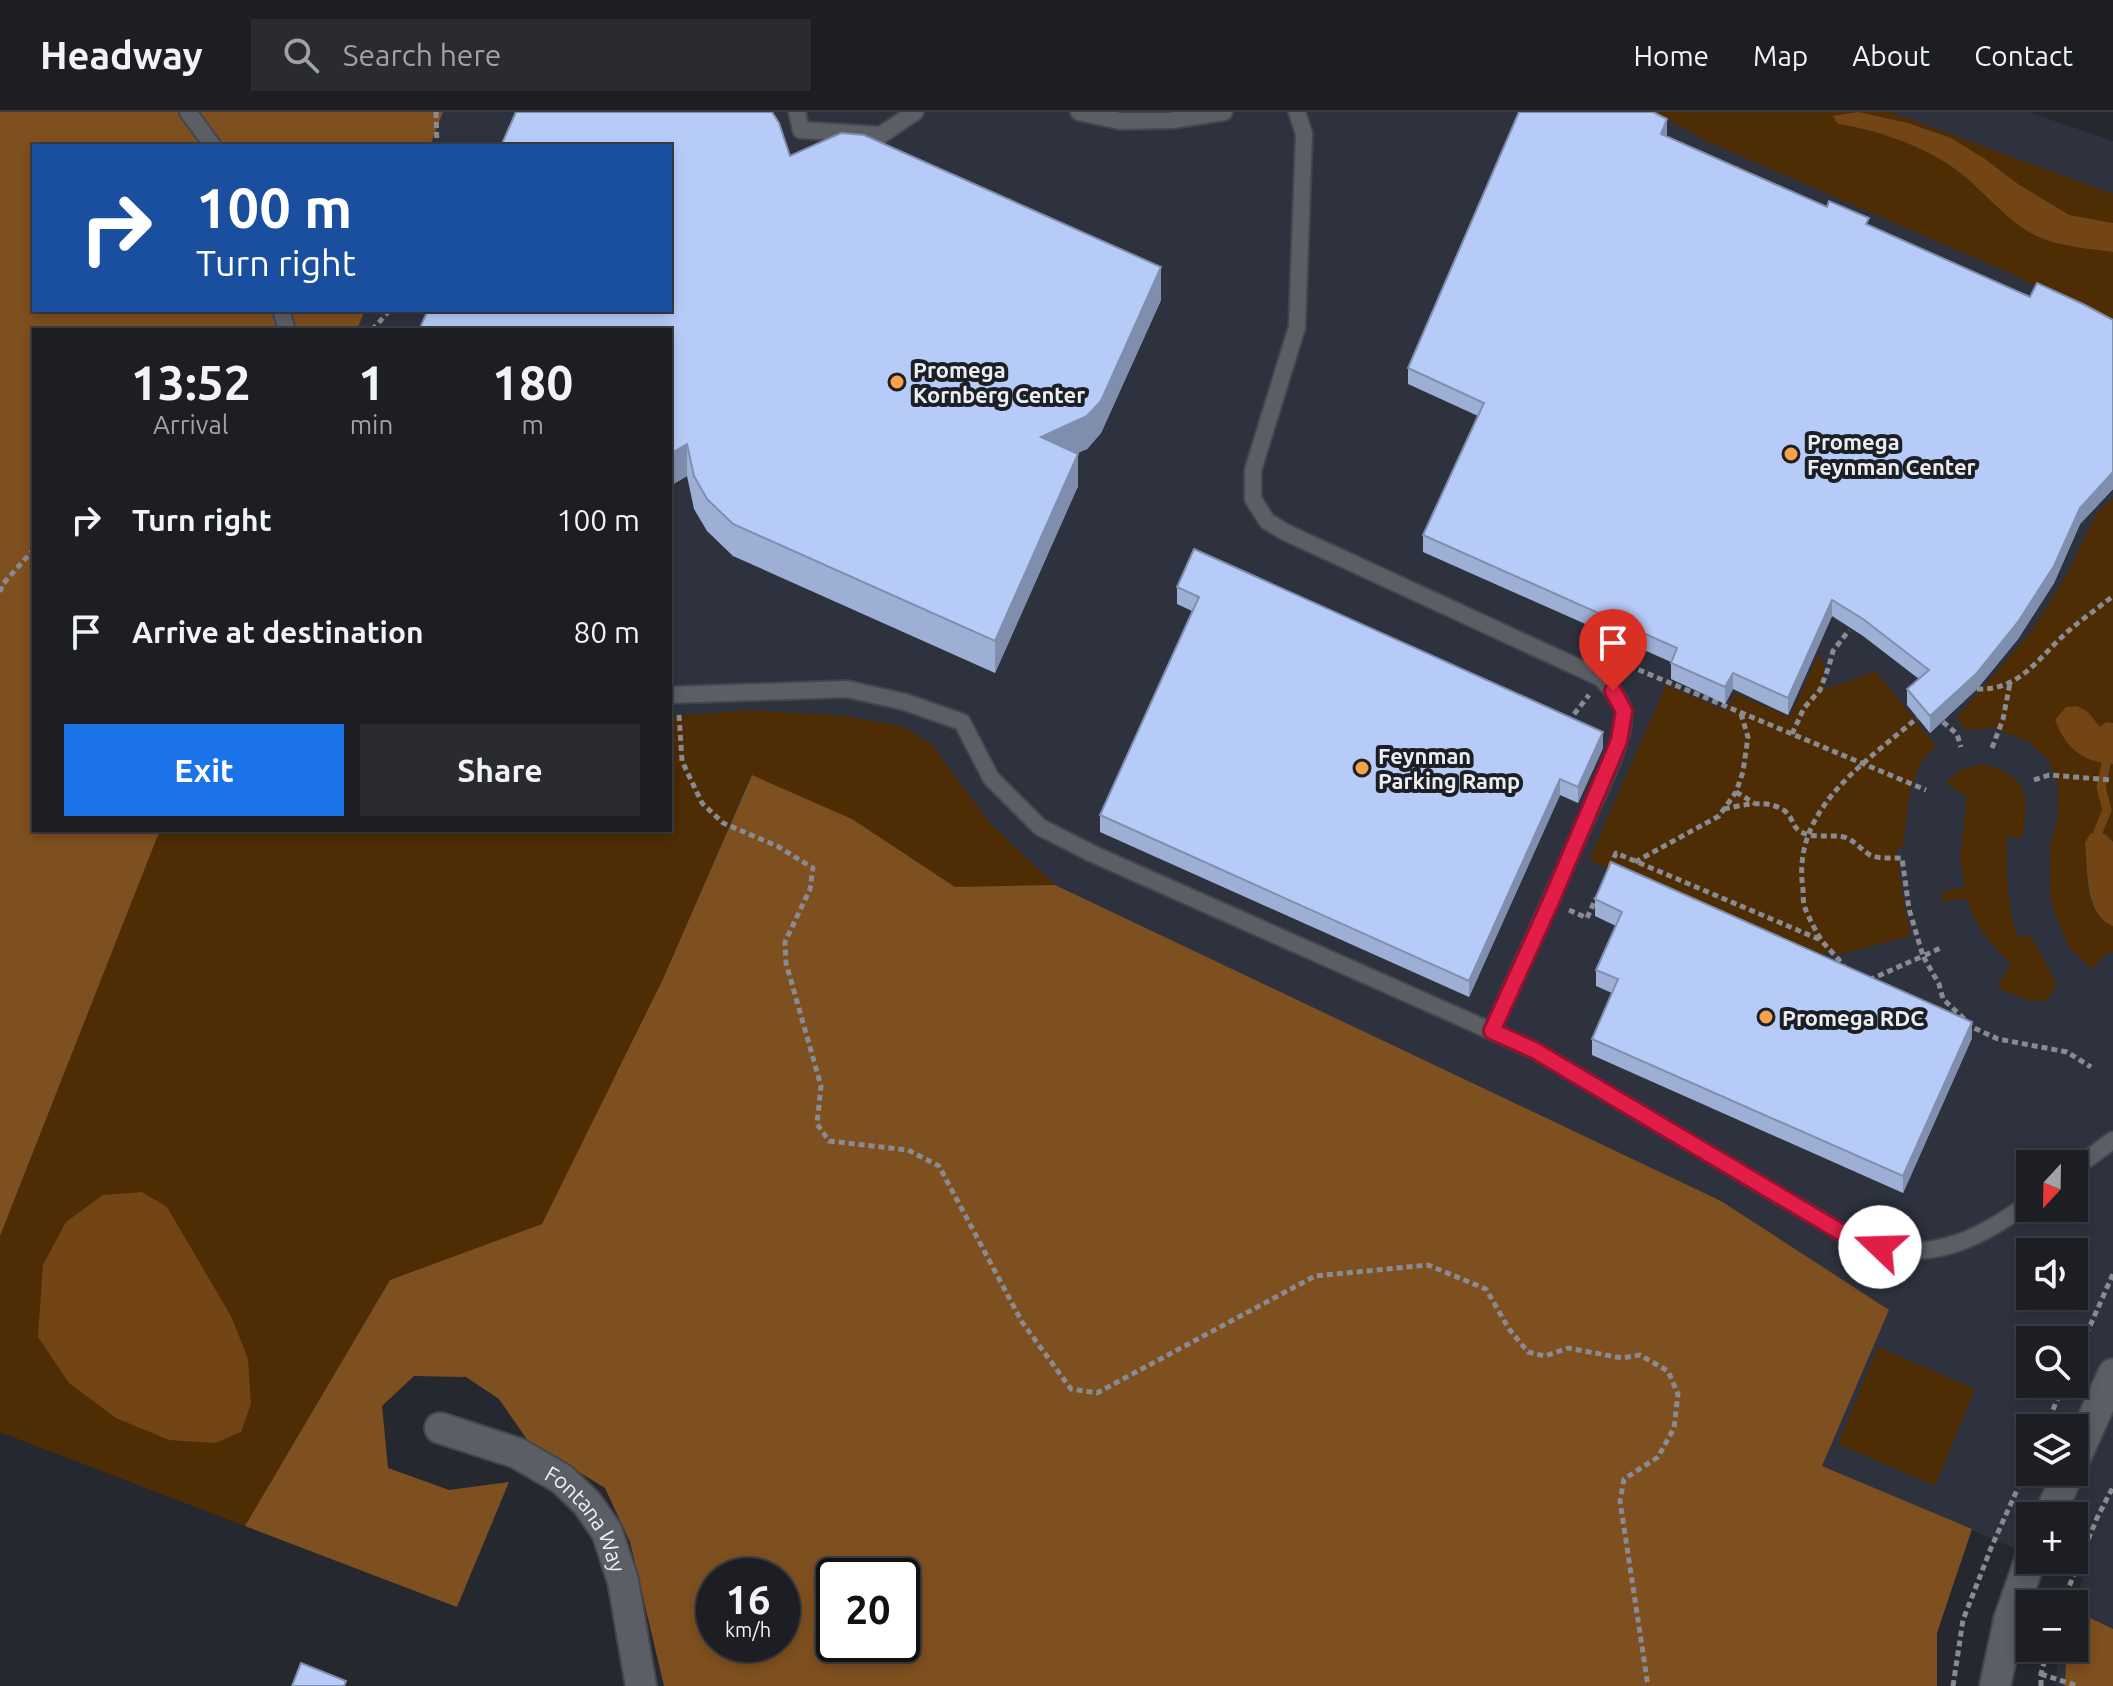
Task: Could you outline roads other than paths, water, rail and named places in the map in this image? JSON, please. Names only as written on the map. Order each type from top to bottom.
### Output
[{"type":"street","points":[[2088,1430],[2113,1374]]},
{"type":"street","name":"Fontana Way","points":[[440,1428],[517,1453],[562,1479],[587,1503],[607,1532],[623,1581],[641,1686]]},
{"type":"street","points":[[1995,1686],[2009,1620],[2025,1574]]},
{"type":"lane","points":[[188,112],[212,144]]},
{"type":"lane","points":[[797,112],[801,130],[881,135],[915,112]]},
{"type":"lane","points":[[1079,112],[1120,121],[1173,120],[1224,112]]},
{"type":"lane","points":[[1297,112],[1304,134],[1297,327],[1253,470],[1253,499],[1267,521],[1285,532],[1601,678],[1613,691],[1624,711],[1619,741],[1492,1031]]},
{"type":"lane","points":[[674,694],[847,689],[905,702],[962,722],[991,778],[1040,827],[1093,854],[1534,1050],[1844,1234],[1880,1247],[1922,1251],[1962,1242],[2016,1212]]},
{"type":"lane","points":[[2088,1159],[2113,1140]]},
{"type":"waterway","points":[[2098,832],[2107,810],[2101,787],[2106,764]]},
{"type":"place","name":"Promega Kornberg Center","points":[[897,382]]},
{"type":"place","name":"Promega Feynman Center","points":[[1791,454]]},
{"type":"place","name":"Feynman Parking Ramp","points":[[1362,768]]},
{"type":"place","name":"Promega RDC","points":[[1766,1017]]}]
